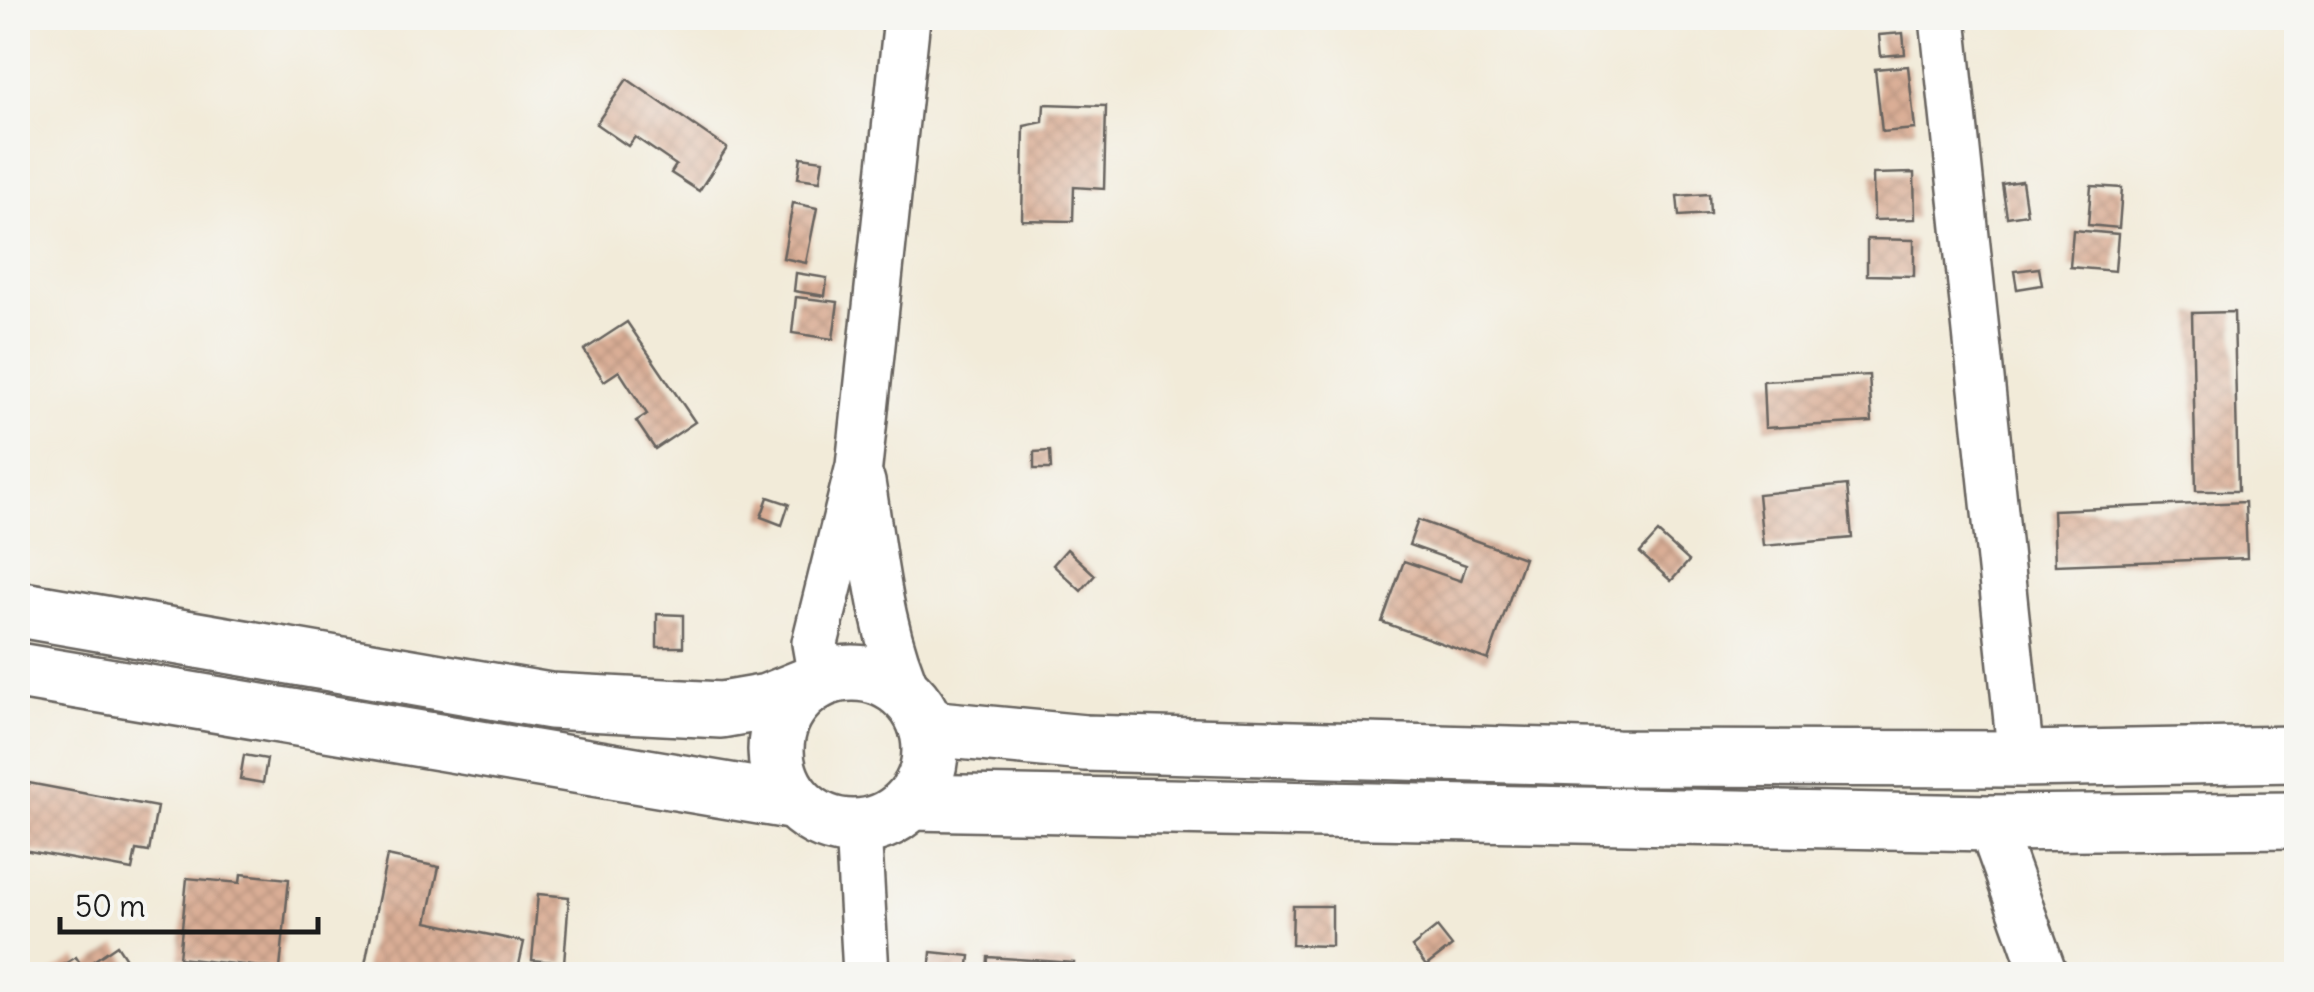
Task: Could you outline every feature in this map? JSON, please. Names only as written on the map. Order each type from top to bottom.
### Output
[{"type":"main road","points":[[18,609],[550,700],[721,710],[768,702],[820,680],[857,672],[887,680],[919,714],[930,754],[925,780],[911,802],[878,824],[858,828],[834,826],[813,816],[796,802],[778,770],[777,734],[792,701],[820,680]]},
{"type":"main road","points":[[18,671],[796,802]]},
{"type":"main road","points":[[919,714],[1086,743],[1617,758],[2021,759],[2296,754]]},
{"type":"main road","points":[[911,802],[1990,823],[2296,820]]},
{"type":"street","points":[[820,680],[815,643],[859,466],[907,18]]},
{"type":"street","points":[[1943,18],[2021,759]]},
{"type":"street","points":[[859,466],[890,645],[919,714]]},
{"type":"street","points":[[1990,823],[2044,974]]},
{"type":"street","points":[[858,828],[866,974]]},
{"type":"building","points":[[1903,33],[1905,54],[1881,56],[1879,35]]},
{"type":"building","points":[[1908,66],[1915,129],[1882,132],[1875,69]]},
{"type":"building","points":[[627,79],[727,148],[699,191],[671,173],[676,165],[635,137],[628,146],[596,124]]},
{"type":"building","points":[[1044,104],[1106,106],[1104,189],[1074,187],[1073,221],[1022,220],[1024,126],[1043,122]]},
{"type":"building","points":[[801,157],[823,160],[820,181],[798,178]]},
{"type":"building","points":[[1914,173],[1915,219],[1874,220],[1873,174]]},
{"type":"building","points":[[2022,181],[2027,214],[2007,217],[2002,184]]},
{"type":"building","points":[[2091,186],[2122,188],[2119,228],[2088,225]]},
{"type":"building","points":[[1709,194],[1710,214],[1679,216],[1677,196]]},
{"type":"building","points":[[793,203],[817,208],[806,263],[783,258]]},
{"type":"building","points":[[2073,230],[2118,234],[2115,271],[2070,267]]},
{"type":"building","points":[[1867,239],[1914,240],[1914,276],[1867,275]]},
{"type":"building","points":[[2039,268],[2042,285],[2017,289],[2014,271]]},
{"type":"building","points":[[796,273],[827,278],[825,296],[794,291]]},
{"type":"building","points":[[796,297],[838,302],[833,339],[792,333]]},
{"type":"building","points":[[2234,312],[2238,491],[2196,491],[2192,313]]},
{"type":"building","points":[[627,322],[695,422],[655,449],[636,421],[647,414],[619,371],[604,381],[584,350]]},
{"type":"building","points":[[1869,375],[1872,422],[1765,428],[1763,381]]},
{"type":"building","points":[[1050,451],[1051,469],[1034,469],[1034,452]]},
{"type":"building","points":[[1847,485],[1852,538],[1763,546],[1758,494]]},
{"type":"building","points":[[768,497],[789,504],[782,525],[761,517]]},
{"type":"building","points":[[2245,502],[2247,558],[2055,565],[2053,510]]},
{"type":"building","points":[[1418,520],[1524,558],[1488,660],[1382,622],[1404,561],[1461,581],[1466,565],[1409,545]]},
{"type":"building","points":[[1658,533],[1689,561],[1671,581],[1640,553]]},
{"type":"building","points":[[1067,549],[1095,575],[1081,591],[1053,565]]},
{"type":"building","points":[[657,614],[683,615],[683,647],[657,647]]},
{"type":"building","points":[[244,755],[267,759],[263,783],[240,779]]},
{"type":"building","points":[[18,781],[157,807],[149,852],[136,850],[132,870],[18,849]]},
{"type":"building","points":[[387,856],[439,867],[427,922],[524,942],[517,974],[392,974],[364,969]]},
{"type":"building","points":[[241,874],[289,879],[280,969],[179,958],[187,878],[240,883]]},
{"type":"building","points":[[538,894],[569,897],[564,963],[532,960]]},
{"type":"building","points":[[1293,906],[1332,906],[1332,946],[1292,945]]},
{"type":"building","points":[[1437,927],[1452,946],[1426,966],[1412,947]]},
{"type":"building","points":[[117,945],[136,974],[49,974],[76,957],[83,968]]},
{"type":"building","points":[[931,952],[970,956],[968,974],[929,974]]},
{"type":"building","points":[[988,957],[1074,963],[1073,974],[987,974]]}]
